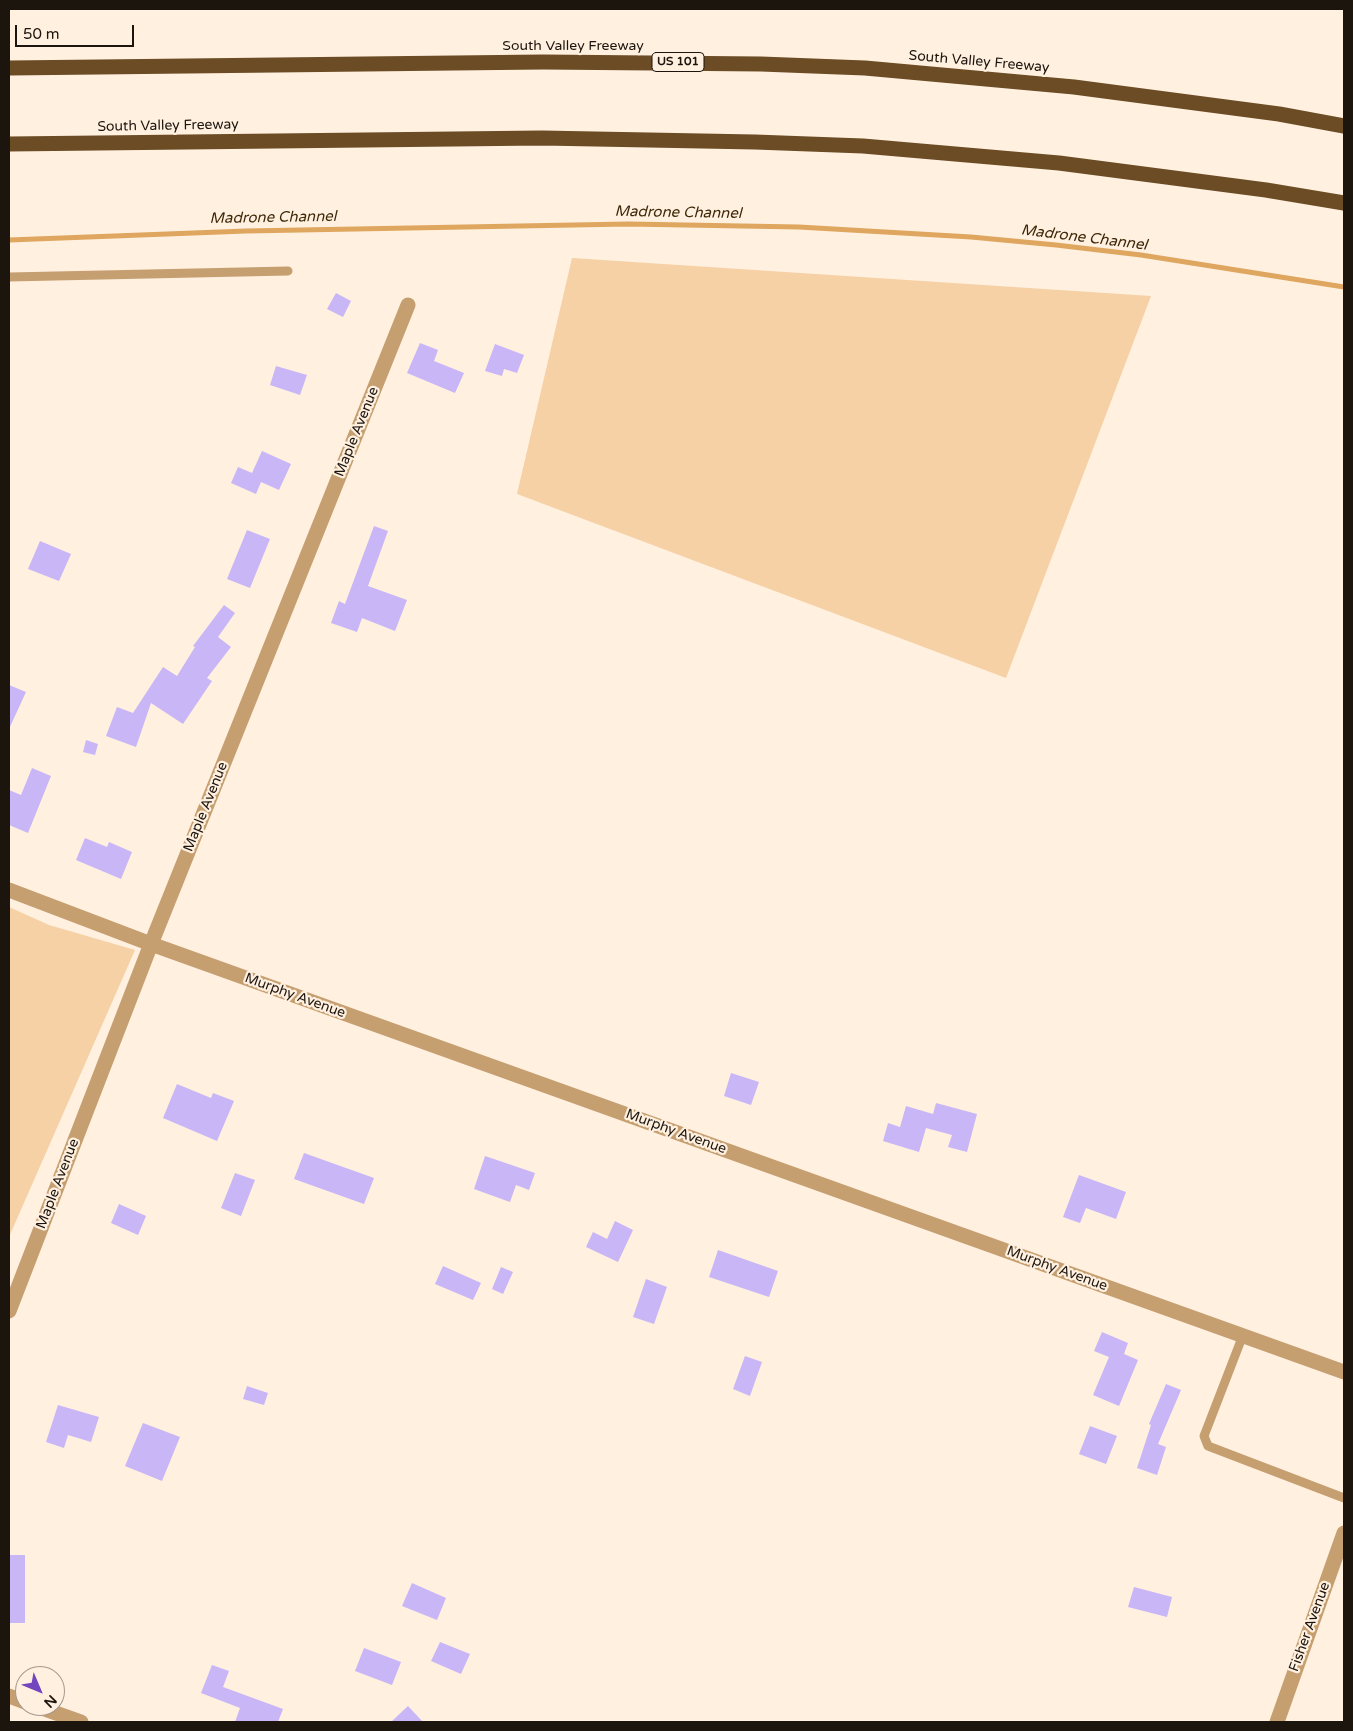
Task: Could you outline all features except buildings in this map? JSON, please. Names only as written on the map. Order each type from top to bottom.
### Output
[{"type":"highway","name":"South Valley Freeway","points":[[9,68],[562,62],[771,64],[865,68],[1074,87],[1278,114],[1344,126]]},
{"type":"highway","name":"South Valley Freeway","points":[[9,144],[533,138],[755,142],[873,147],[1060,163],[1257,189],[1344,203]]},
{"type":"street","name":"Maple Avenue","points":[[9,1311],[151,944],[408,305]]},
{"type":"street","name":"Murphy Avenue","points":[[9,890],[151,944],[1344,1372]]},
{"type":"street","name":"Fisher Avenue","points":[[1277,1722],[1344,1533]]},
{"type":"street","points":[[64,1716],[81,1722]]},
{"type":"lane","points":[[9,277],[288,271]]},
{"type":"lane","points":[[1243,1335],[1204,1436],[1208,1446],[1344,1498]]},
{"type":"shaded area","points":[[572,258],[1151,296],[1006,678],[517,494]]},
{"type":"shaded area","points":[[9,907],[49,925],[135,950],[9,1237]]},
{"type":"waterway","name":"Madrone Channel","points":[[9,240],[246,231],[628,224],[799,227],[971,237],[1056,245],[1141,255],[1344,287]]}]
